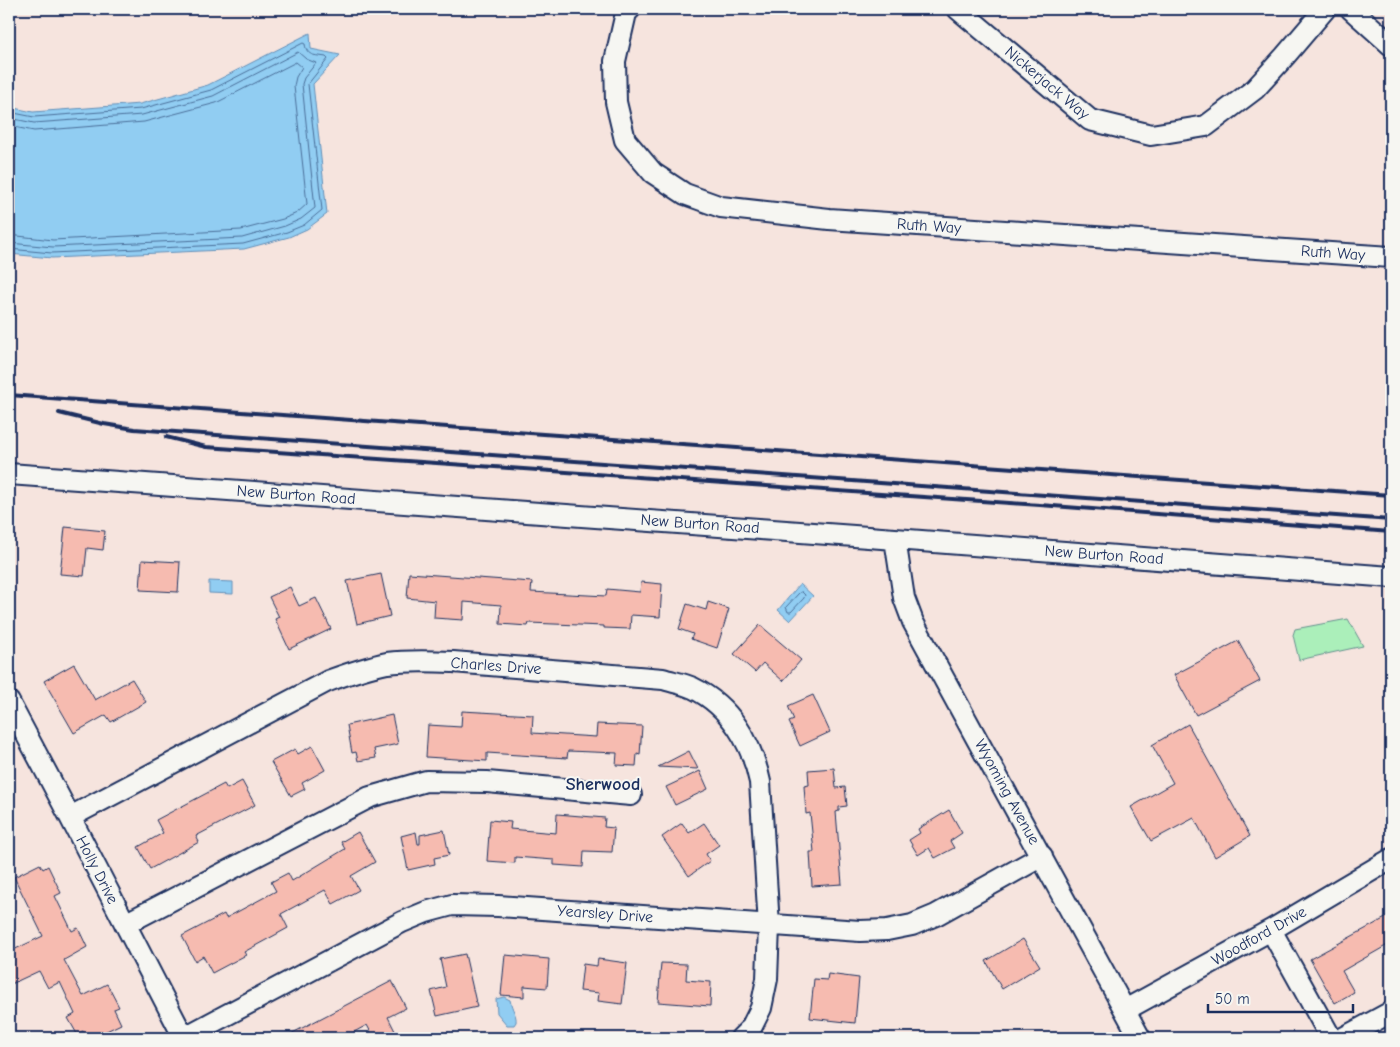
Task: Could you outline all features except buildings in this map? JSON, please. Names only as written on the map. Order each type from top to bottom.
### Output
[{"type":"street","name":"Ruth Way","points":[[630,9],[626,13],[615,61],[616,102],[625,140],[653,173],[685,194],[721,207],[829,219],[1391,257]]},
{"type":"street","name":"Nickerjack Way","points":[[958,9],[1090,120],[1151,135],[1206,126],[1255,89],[1286,56],[1325,9]]},
{"type":"street","points":[[1351,9],[1391,45]]},
{"type":"street","name":"New Burton Road","points":[[9,474],[1391,577]]},
{"type":"street","name":"Wyoming Avenue","points":[[895,539],[904,598],[914,622],[1140,1038]]},
{"type":"street","name":"Charles Drive","points":[[70,817],[328,681],[388,663],[420,661],[453,662],[664,679],[692,687],[713,700],[731,719],[747,742],[756,762],[760,782],[769,926],[767,979],[761,1008],[751,1028],[741,1038]]},
{"type":"street","name":"Holly Drive","points":[[9,702],[184,1038]]},
{"type":"street","points":[[125,924],[370,797],[426,781],[487,782],[631,795]]},
{"type":"street","name":"Yearsley Drive","points":[[184,1038],[368,938],[418,915],[452,905],[498,906],[769,926],[860,931],[887,930],[912,925],[936,915],[1042,856]]},
{"type":"street","name":"Woodford Drive","points":[[1125,1010],[1271,930],[1391,860]]},
{"type":"street","points":[[1271,930],[1332,1038]]},
{"type":"street","points":[[1343,1038],[1391,1012]]},
{"type":"green space","points":[[1348,619],[1363,646],[1299,660],[1293,635],[1295,629]]},
{"type":"water","points":[[310,33],[311,49],[340,55],[313,84],[327,214],[307,229],[289,237],[244,249],[52,258],[9,254],[9,107],[33,112],[140,104],[208,85]]},
{"type":"water","points":[[209,581],[233,582],[233,594],[209,593]]},
{"type":"water","points":[[800,584],[813,596],[790,621],[778,610]]},
{"type":"water","points":[[504,997],[510,1000],[516,1017],[514,1025],[507,1025],[497,1013],[496,999]]},
{"type":"railway","points":[[9,395],[1391,495]]},
{"type":"railway","points":[[59,413],[134,429],[1391,520]]},
{"type":"railway","points":[[166,437],[206,447],[1040,505],[1391,532]]},
{"type":"district","name":"Sherwood","points":[[603,784]]}]
